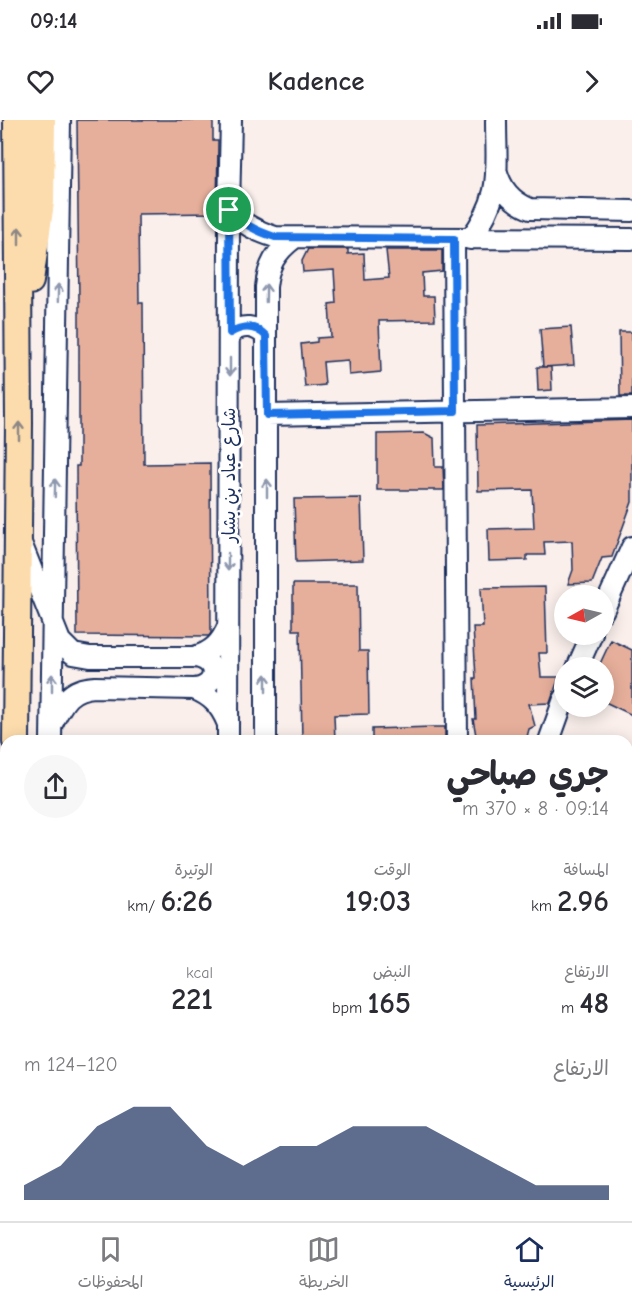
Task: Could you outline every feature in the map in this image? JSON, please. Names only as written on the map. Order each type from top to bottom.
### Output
[{"type":"main road","points":[[16,735],[19,312],[17,120]]},
{"type":"main road","points":[[19,312],[29,285],[39,230],[42,120]]},
{"type":"street","points":[[49,735],[53,622],[60,120]]},
{"type":"street","name":"شارع عباد بن بشار","points":[[228,733],[231,120]]},
{"type":"street","points":[[458,735],[455,411],[462,239],[482,223],[491,206],[496,188],[496,120]]},
{"type":"street","points":[[496,169],[504,190],[520,205],[542,211],[632,211]]},
{"type":"street","points":[[229,210],[242,223],[257,232],[293,239],[632,239]]},
{"type":"street","points":[[586,211],[579,225],[586,240]]},
{"type":"street","name":"شارع عباد بن بشار","points":[[266,735],[267,273],[281,248],[293,239]]},
{"type":"street","points":[[230,333],[245,327],[261,331],[266,336]]},
{"type":"street","points":[[267,415],[632,408]]},
{"type":"street","points":[[18,535],[65,648],[81,657],[202,658],[209,662],[212,669],[212,677],[208,684],[194,689],[85,687],[68,696],[49,735]]},
{"type":"street","points":[[614,586],[632,547]]},
{"type":"street","points":[[194,657],[216,647],[224,638],[228,626]]},
{"type":"street","points":[[194,689],[206,694],[223,712],[228,733]]},
{"type":"street","points":[[551,735],[558,717]]},
{"type":"building","points":[[77,120],[213,120],[213,141],[218,141],[217,213],[138,214],[139,303],[143,303],[144,464],[210,463],[211,633],[209,636],[77,635],[76,466],[79,466],[79,303]]},
{"type":"building","points":[[308,249],[348,249],[348,254],[364,253],[365,280],[389,278],[386,250],[442,250],[442,271],[422,273],[423,296],[434,296],[435,320],[379,321],[381,372],[349,375],[348,360],[323,362],[325,385],[305,387],[301,344],[317,342],[317,338],[331,337],[329,304],[336,303],[334,270],[303,272],[302,261]]},
{"type":"building","points":[[571,327],[574,365],[543,367],[540,329]]},
{"type":"building","points":[[619,332],[632,332],[632,396],[620,396]]},
{"type":"building","points":[[537,367],[551,367],[552,390],[538,391]]},
{"type":"building","points":[[632,420],[632,502],[612,557],[602,558],[592,583],[568,584],[573,570],[572,541],[544,542],[545,555],[527,555],[527,560],[489,561],[488,529],[534,528],[532,490],[478,491],[477,425]]},
{"type":"building","points":[[424,433],[434,438],[435,467],[443,467],[444,490],[377,490],[377,434]]},
{"type":"building","points":[[361,498],[363,560],[296,562],[294,499]]},
{"type":"building","points":[[293,584],[358,584],[359,651],[368,651],[369,714],[334,715],[335,735],[302,735],[300,630],[293,630]]},
{"type":"building","points":[[545,587],[547,653],[539,653],[541,677],[554,677],[554,691],[550,703],[529,704],[535,726],[529,729],[528,735],[476,735],[473,719],[476,719],[474,678],[476,678],[473,627],[483,627],[481,588]]},
{"type":"building","points":[[614,641],[632,650],[632,715],[614,706],[614,657],[603,657],[609,645],[614,645]]},
{"type":"building","points":[[445,727],[445,735],[372,735],[372,729]]},
{"type":"route","points":[[229,210],[242,223],[257,232],[275,237],[454,239],[455,411],[267,415],[266,336],[253,327],[237,328],[230,333],[229,210]]}]
